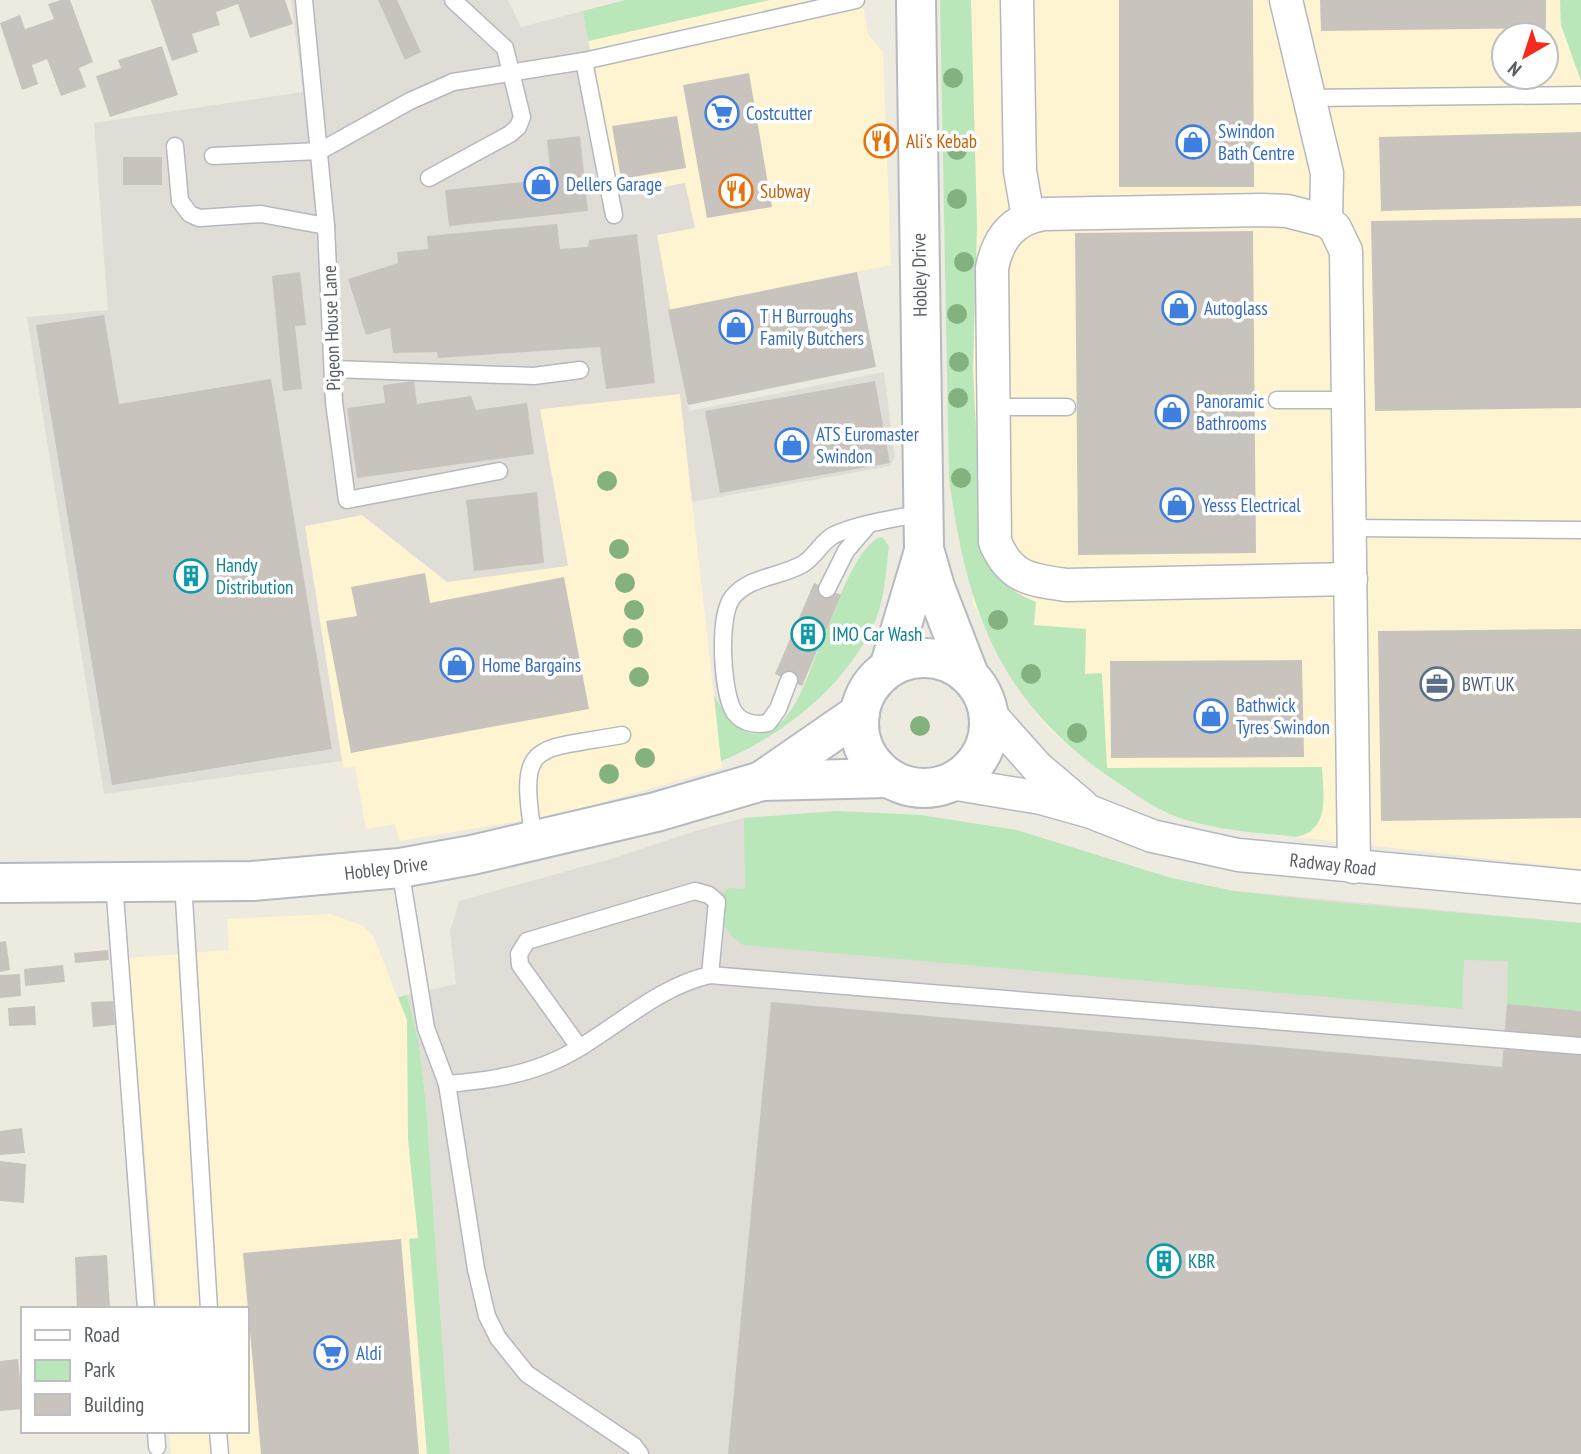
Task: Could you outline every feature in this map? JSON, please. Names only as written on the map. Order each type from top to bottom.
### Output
[{"type":"main road","name":"Hobley Drive","points":[[916,0],[923,531],[935,587],[969,675]]},
{"type":"main road","name":"Hobley Drive","points":[[889,668],[923,531]]},
{"type":"main road","points":[[931,658],[951,664],[969,675],[981,692],[988,712],[989,733],[983,753],[970,771],[951,783],[930,789],[908,787],[888,778],[872,763],[862,744],[862,701],[873,682],[889,668],[909,659],[931,658]]},
{"type":"main road","name":"Hobley Drive","points":[[762,781],[860,713]]},
{"type":"main road","name":"Hobley Drive","points":[[0,883],[183,882],[314,877],[400,868],[534,841],[656,812],[762,781],[888,778]]},
{"type":"street","points":[[1017,0],[1020,171],[1028,216]]},
{"type":"street","points":[[1286,0],[1327,173],[1326,221]]},
{"type":"street","points":[[1351,579],[1066,585],[1031,579],[1014,571],[1002,560],[995,542],[991,407],[992,268],[1003,237],[1016,223],[1028,216],[1262,210],[1287,211],[1326,221],[1335,228],[1346,251],[1350,400],[1354,867]]},
{"type":"street","name":"Radway Road","points":[[988,712],[1037,767],[1091,812]]},
{"type":"street","name":"Radway Road","points":[[951,783],[1022,794],[1091,812],[1152,836],[1238,855],[1581,887]]},
{"type":"lane","name":"Pigeon House Lane","points":[[304,0],[326,226],[334,402],[346,500],[499,471]]},
{"type":"lane","points":[[429,178],[518,127],[522,117],[505,48],[453,0]]},
{"type":"lane","points":[[213,156],[320,151],[410,101],[453,82],[511,70],[584,61],[856,0]]},
{"type":"lane","points":[[584,61],[614,215]]},
{"type":"lane","points":[[1308,98],[1581,95]]},
{"type":"lane","points":[[175,145],[180,201],[190,214],[199,218],[261,215],[326,226]]},
{"type":"lane","points":[[333,369],[534,376],[580,370]]},
{"type":"lane","points":[[1278,400],[1350,400]]},
{"type":"lane","points":[[991,407],[1067,407]]},
{"type":"lane","points":[[789,680],[778,709],[768,723],[760,725],[742,720],[732,709],[723,621],[730,601],[741,588],[804,563],[832,536],[869,524],[923,531]]},
{"type":"lane","points":[[827,589],[846,551],[869,524]]},
{"type":"lane","points":[[1351,528],[1581,530]]},
{"type":"lane","points":[[534,841],[527,794],[533,760],[542,751],[557,746],[622,735]]},
{"type":"lane","points":[[400,868],[426,1028],[447,1084],[476,1269],[487,1316],[498,1338],[527,1374],[634,1446],[640,1454]]},
{"type":"lane","points":[[114,882],[146,1307]]},
{"type":"lane","points":[[183,882],[209,1307]]},
{"type":"lane","points":[[579,1047],[520,965],[519,954],[527,941],[695,891],[709,895],[716,902],[710,975]]},
{"type":"lane","points":[[447,1084],[525,1072],[579,1047],[659,995],[691,979],[710,975],[1581,1046]]},
{"type":"lane","points":[[218,1433],[220,1454]]},
{"type":"shaded area","points":[[291,0],[508,0],[521,27],[583,11],[617,196],[685,183],[695,228],[657,235],[689,411],[884,372],[895,458],[890,466],[692,502],[680,394],[540,409],[568,566],[447,582],[362,515],[305,526],[342,761],[104,794],[27,317],[108,310],[94,123],[303,92]]},
{"type":"shaded area","points":[[770,0],[862,0],[868,34],[883,52],[891,265],[668,310],[657,234],[685,183],[617,197],[588,41]]},
{"type":"shaded area","points":[[971,0],[1560,0],[1561,25],[1581,81],[1581,869],[1205,825],[1174,816],[1125,788],[1080,755],[1049,729],[1026,700],[1000,658],[973,603],[973,369],[977,226]]},
{"type":"shaded area","points":[[680,394],[722,768],[561,814],[399,841],[395,824],[366,829],[355,767],[343,768],[305,526],[362,515],[447,582],[568,565],[540,409]]},
{"type":"shaded area","points":[[837,811],[1107,859],[1171,878],[1234,891],[1581,923],[1581,1454],[450,1454],[426,1104],[419,1044],[407,995],[456,984],[450,932],[459,901],[744,818]]},
{"type":"shaded area","points":[[331,914],[363,926],[374,937],[397,997],[407,995],[450,1454],[171,1454],[169,1433],[248,1433],[248,1307],[158,1307],[128,958],[229,950],[227,919]]},
{"type":"green space","points":[[625,0],[770,0],[588,41],[583,11]]},
{"type":"green space","points":[[940,0],[971,0],[977,226],[973,369],[982,547],[986,557],[1002,581],[1017,593],[1036,602],[1034,625],[1086,629],[1085,674],[1102,673],[1107,768],[1322,767],[1323,810],[1315,827],[1308,833],[1297,837],[1221,828],[1177,817],[1150,804],[1070,746],[1039,715],[1013,682],[993,646],[965,568],[949,478]]},
{"type":"green space","points":[[1560,0],[1581,0],[1581,81],[1561,25]]},
{"type":"green space","points":[[882,537],[889,546],[881,602],[876,619],[849,665],[812,705],[791,722],[721,761],[714,695],[730,719],[749,733],[770,731],[781,723],[801,693],[832,614],[857,562],[869,545]]},
{"type":"green space","points":[[837,811],[921,815],[1017,830],[1171,878],[1234,891],[1330,902],[1581,923],[1581,1011],[1507,1004],[1508,961],[1464,960],[1462,1009],[743,945],[731,935],[724,924],[719,896],[729,888],[745,889],[744,818]]},
{"type":"green space","points":[[407,995],[419,1044],[426,1104],[450,1454],[427,1454],[409,1239],[418,1238],[408,1139],[407,1020],[398,997]]},
{"type":"building","points":[[70,0],[93,62],[79,68],[86,87],[61,96],[47,59],[32,65],[38,84],[22,90],[0,23],[20,15],[25,29],[54,19],[48,4]]},
{"type":"building","points":[[151,0],[285,0],[293,24],[250,38],[238,4],[216,12],[220,25],[192,34],[198,52],[172,61]]},
{"type":"building","points":[[378,0],[397,0],[421,52],[405,60]]},
{"type":"building","points":[[1119,0],[1253,0],[1254,187],[1119,187]]},
{"type":"building","points":[[1320,0],[1546,0],[1546,21],[1490,21],[1490,29],[1321,31]]},
{"type":"building","points":[[162,46],[178,95],[110,117],[96,76],[121,68],[118,60]]},
{"type":"building","points":[[749,73],[772,207],[707,218],[683,85]]},
{"type":"building","points":[[677,116],[686,168],[621,179],[612,126]]},
{"type":"building","points":[[1581,132],[1581,206],[1381,211],[1379,137]]},
{"type":"building","name":"Dellers Garage","points":[[580,136],[588,211],[449,226],[445,190],[551,179],[547,140]]},
{"type":"building","points":[[123,157],[162,157],[162,185],[123,185]]},
{"type":"building","points":[[1581,218],[1581,408],[1375,411],[1371,221]]},
{"type":"building","points":[[557,224],[560,249],[588,247],[589,240],[637,234],[655,383],[606,389],[600,347],[438,358],[437,352],[393,353],[390,328],[366,335],[348,279],[398,263],[397,252],[428,249],[427,236]]},
{"type":"building","points":[[1253,231],[1256,553],[1078,555],[1075,233]]},
{"type":"building","points":[[300,272],[306,325],[295,326],[302,389],[283,391],[272,276]]},
{"type":"building","points":[[857,272],[876,367],[688,405],[668,310]]},
{"type":"building","name":"Handy Distribution","points":[[104,315],[119,404],[271,379],[332,749],[112,785],[36,325]]},
{"type":"building","points":[[414,381],[417,404],[471,396],[476,410],[527,403],[534,454],[357,478],[347,408],[385,403],[383,385]]},
{"type":"building","points":[[875,381],[890,463],[720,493],[705,411]]},
{"type":"building","points":[[537,492],[544,563],[474,571],[466,500]]},
{"type":"building","name":"Home Bargains","points":[[425,573],[430,603],[564,577],[589,709],[351,753],[326,621],[357,616],[351,587]]},
{"type":"building","name":"IMO Car Wash","points":[[814,583],[841,595],[802,686],[775,674]]},
{"type":"building","points":[[1581,629],[1581,818],[1381,821],[1378,631]]},
{"type":"building","points":[[1302,660],[1304,757],[1111,758],[1110,661]]},
{"type":"building","points":[[6,941],[10,970],[0,972],[0,942]]},
{"type":"building","points":[[108,950],[109,960],[75,963],[74,953]]},
{"type":"building","points":[[63,965],[65,982],[25,986],[24,969]]},
{"type":"building","points":[[20,974],[21,996],[0,998],[0,975]]},
{"type":"building","points":[[113,1001],[115,1025],[93,1027],[91,1002]]},
{"type":"building","name":"KBR","points":[[771,1002],[1502,1067],[1507,1004],[1581,1011],[1581,1454],[728,1454]]},
{"type":"building","points":[[35,1006],[36,1025],[9,1026],[8,1008]]},
{"type":"building","points":[[22,1128],[25,1153],[0,1155],[0,1131]]},
{"type":"building","points":[[0,1161],[26,1164],[24,1203],[0,1201]]},
{"type":"building","name":"Aldi","points":[[401,1239],[419,1454],[261,1454],[243,1253]]},
{"type":"building","points":[[107,1255],[110,1307],[77,1307],[75,1257]]},
{"type":"building","points":[[18,1359],[21,1409],[0,1411],[0,1361]]},
{"type":"place","name":"Costcutter","points":[[722,113]]},
{"type":"place","name":"Ali's Kebab","points":[[881,141]]},
{"type":"place","name":"Swindon Bath Centre","points":[[1193,142]]},
{"type":"place","name":"Dellers Garage","points":[[541,184]]},
{"type":"place","name":"Subway","points":[[736,191]]},
{"type":"place","name":"Autoglass","points":[[1179,308]]},
{"type":"place","name":"T H Burroughs Family Butchers","points":[[736,327]]},
{"type":"place","name":"Panoramic Bathrooms","points":[[1172,412]]},
{"type":"place","name":"ATS Euromaster Swindon","points":[[792,445]]},
{"type":"place","name":"Yesss Electrical","points":[[1177,505]]},
{"type":"place","name":"Handy Distribution","points":[[191,576]]},
{"type":"place","name":"IMO Car Wash","points":[[808,634]]},
{"type":"place","name":"Home Bargains","points":[[457,665]]},
{"type":"place","name":"BWT UK","points":[[1437,684]]},
{"type":"place","name":"Bathwick Tyres Swindon","points":[[1211,716]]},
{"type":"place","name":"KBR","points":[[1164,1261]]},
{"type":"place","name":"Aldi","points":[[331,1353]]}]
